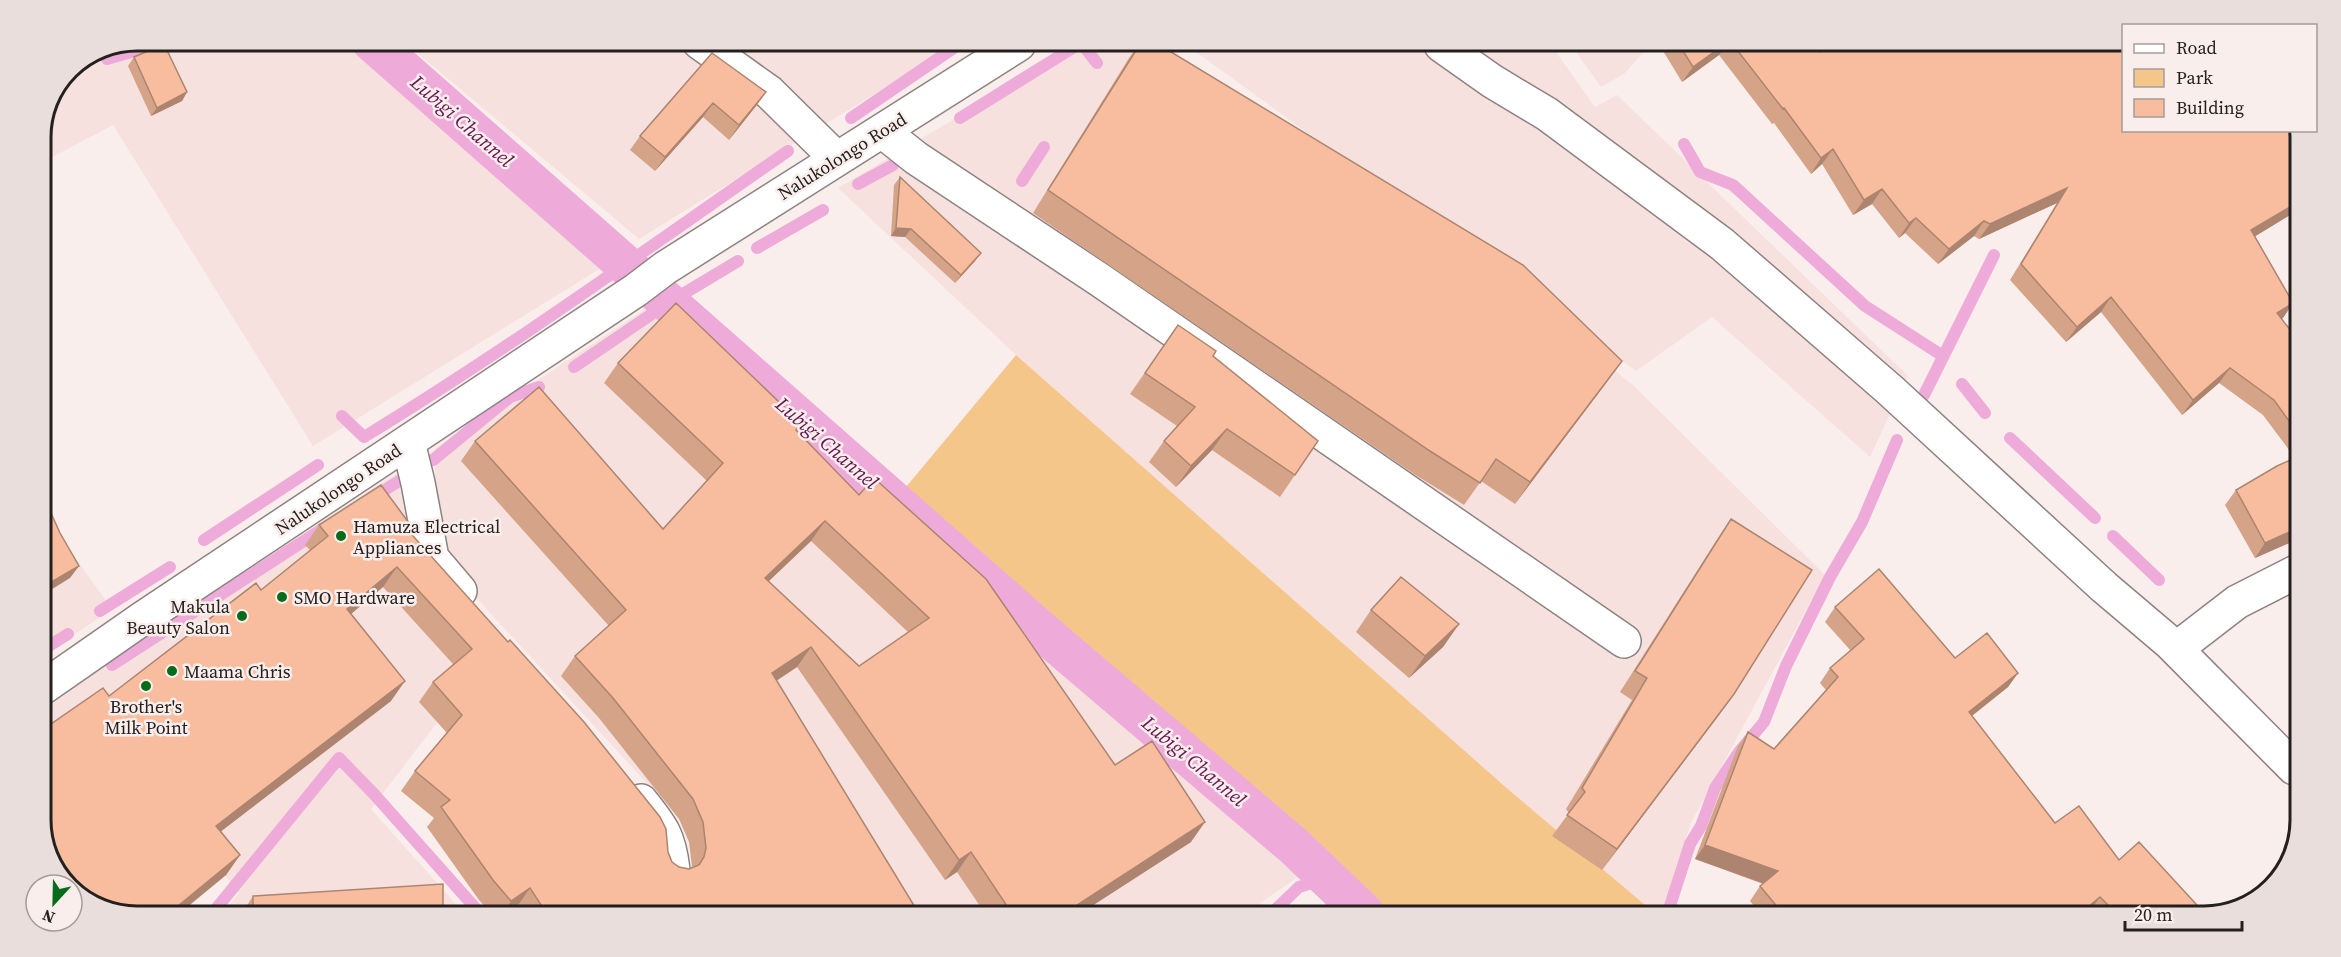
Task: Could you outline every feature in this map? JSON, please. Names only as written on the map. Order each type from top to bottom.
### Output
[{"type":"street","points":[[712,51],[769,92],[837,159]]},
{"type":"street","name":"Nalukolongo Road","points":[[51,682],[143,618],[636,290],[665,268],[1008,51]]},
{"type":"street","points":[[1450,51],[1492,81],[1547,114],[1722,244],[1890,390],[2104,587],[2176,649],[2290,764]]},
{"type":"street","points":[[882,131],[916,158],[1100,280],[1624,641]]},
{"type":"street","points":[[408,442],[432,558],[483,616]]},
{"type":"street","points":[[2176,649],[2237,602],[2290,575]]},
{"type":"street","points":[[626,782],[662,827],[670,844],[673,870]]},
{"type":"shaded area","points":[[136,51],[369,51],[611,262],[313,446],[113,125],[51,158],[53,120],[65,89],[89,65],[104,58]]},
{"type":"shaded area","points":[[415,51],[944,51],[639,239]]},
{"type":"shaded area","points":[[1069,51],[1172,51],[1503,282],[1633,385],[1825,575],[1691,823],[1664,906],[1646,906],[1509,790],[1016,355],[838,188]]},
{"type":"shaded area","points":[[1195,51],[1555,51],[1595,107],[1617,95],[1908,376],[1870,457],[1712,317],[1636,371]]},
{"type":"shaded area","points":[[1575,51],[1645,51],[1624,74],[1601,87]]},
{"type":"shaded area","points":[[653,304],[1308,870],[1256,906],[797,906],[712,854],[436,554],[435,448]]},
{"type":"shaded area","points":[[405,468],[422,558],[498,643],[371,809],[458,906],[229,906],[239,893],[119,738],[76,873],[69,873],[58,853],[51,826],[51,705],[124,649]]},
{"type":"shaded area","points":[[62,534],[68,548],[112,609],[51,650],[51,541]]},
{"type":"green space","points":[[1016,355],[1509,790],[1646,906],[1377,906],[901,493]]},
{"type":"building","points":[[148,51],[167,51],[187,92],[157,108],[134,57]]},
{"type":"building","points":[[1136,51],[1170,51],[1523,265],[1622,361],[1530,482],[1496,459],[1480,483],[1048,190]]},
{"type":"building","points":[[1683,51],[1715,51],[1693,67]]},
{"type":"building","points":[[1738,51],[2122,51],[2122,132],[2290,132],[2290,207],[2251,230],[2290,298],[2290,305],[2277,313],[2290,330],[2290,422],[2274,400],[2230,368],[2193,400],[2111,297],[2077,327],[2021,264],[2067,188],[1990,224],[1984,221],[1949,249],[1916,218],[1909,223],[1882,189],[1864,200],[1833,149],[1821,158]]},
{"type":"building","points":[[712,53],[766,92],[739,125],[713,103],[665,157],[640,136]]},
{"type":"building","points":[[900,177],[981,253],[961,275],[911,229],[896,228]]},
{"type":"building","points":[[676,303],[802,424],[796,430],[859,495],[874,478],[986,579],[1115,765],[1152,741],[1205,822],[1076,906],[1007,906],[971,852],[959,860],[811,647],[772,673],[914,906],[542,906],[530,888],[511,901],[493,880],[441,807],[450,800],[415,771],[462,715],[433,682],[472,649],[397,567],[347,609],[405,681],[216,826],[240,855],[178,906],[136,906],[109,901],[84,888],[84,873],[69,873],[62,863],[51,826],[51,724],[103,688],[109,696],[256,583],[261,590],[328,536],[319,525],[381,485],[409,523],[405,527],[508,642],[510,640],[584,722],[660,817],[666,829],[668,852],[672,862],[679,867],[689,869],[699,865],[706,848],[703,822],[693,799],[613,698],[575,656],[626,610],[475,441],[539,387],[663,529],[723,463],[618,363]],"holes":[[[825,521],[929,618],[859,666],[765,578]]]},
{"type":"building","points":[[1178,325],[1216,351],[1213,356],[1318,441],[1295,475],[1227,429],[1191,466],[1164,441],[1195,407],[1145,373]]},
{"type":"building","points":[[2290,460],[2290,532],[2265,543],[2236,490]]},
{"type":"building","points":[[51,513],[60,533],[79,566],[51,582]]},
{"type":"building","points":[[1731,519],[1812,570],[1734,694],[1617,849],[1567,815],[1585,792],[1582,788],[1647,678],[1635,671]]},
{"type":"building","points":[[1879,569],[1955,658],[1987,633],[2018,673],[1969,712],[2055,823],[2079,806],[2119,860],[2139,842],[2198,906],[2109,906],[2100,897],[2089,906],[1777,906],[1760,886],[1778,871],[1705,845],[1748,732],[1774,749],[1838,677],[1830,668],[1864,639],[1835,607]]},
{"type":"building","points":[[1401,577],[1459,624],[1425,656],[1371,610]]},
{"type":"building","points":[[443,884],[443,906],[253,906],[253,896]]},
{"type":"waterway","points":[[107,59],[133,51]]},
{"type":"waterway","name":"Lubigi Channel","points":[[382,51],[1038,628],[1295,847],[1357,906]]},
{"type":"waterway","points":[[851,118],[949,51]]},
{"type":"waterway","points":[[960,118],[1068,51]]},
{"type":"waterway","points":[[1088,51],[1097,63]]},
{"type":"waterway","points":[[1684,144],[1700,172],[1733,185],[1865,306],[1943,356]]},
{"type":"waterway","points":[[1022,181],[1044,147]]},
{"type":"waterway","points":[[342,416],[364,437],[525,333],[788,151]]},
{"type":"waterway","points":[[858,184],[893,165]]},
{"type":"waterway","points":[[757,248],[823,210]]},
{"type":"waterway","points":[[1924,395],[1994,255]]},
{"type":"waterway","points":[[574,367],[668,303],[738,261]]},
{"type":"waterway","points":[[1962,384],[1985,413]]},
{"type":"waterway","points":[[433,460],[510,397],[539,387]]},
{"type":"waterway","points":[[2010,438],[2095,518]]},
{"type":"waterway","points":[[1670,906],[1690,844],[1701,826],[1715,788],[1739,752],[1764,722],[1786,666],[1830,577],[1862,522],[1897,440]]},
{"type":"waterway","points":[[204,540],[318,465]]},
{"type":"waterway","points":[[372,498],[399,481]]},
{"type":"waterway","points":[[112,665],[324,528]]},
{"type":"waterway","points":[[2113,536],[2159,580]]},
{"type":"waterway","points":[[100,611],[170,567]]},
{"type":"waterway","points":[[51,645],[68,634]]},
{"type":"waterway","points":[[218,906],[339,758],[474,906]]},
{"type":"waterway","points":[[1279,906],[1299,887],[1328,878]]},
{"type":"place","name":"Hamuza Electrical Appliances","points":[[341,536]]},
{"type":"place","name":"SMO Hardware","points":[[282,597]]},
{"type":"place","name":"Makula Beauty Salon","points":[[242,616]]},
{"type":"place","name":"Maama Chris","points":[[172,671]]},
{"type":"place","name":"Brother's Milk Point","points":[[146,686]]}]
